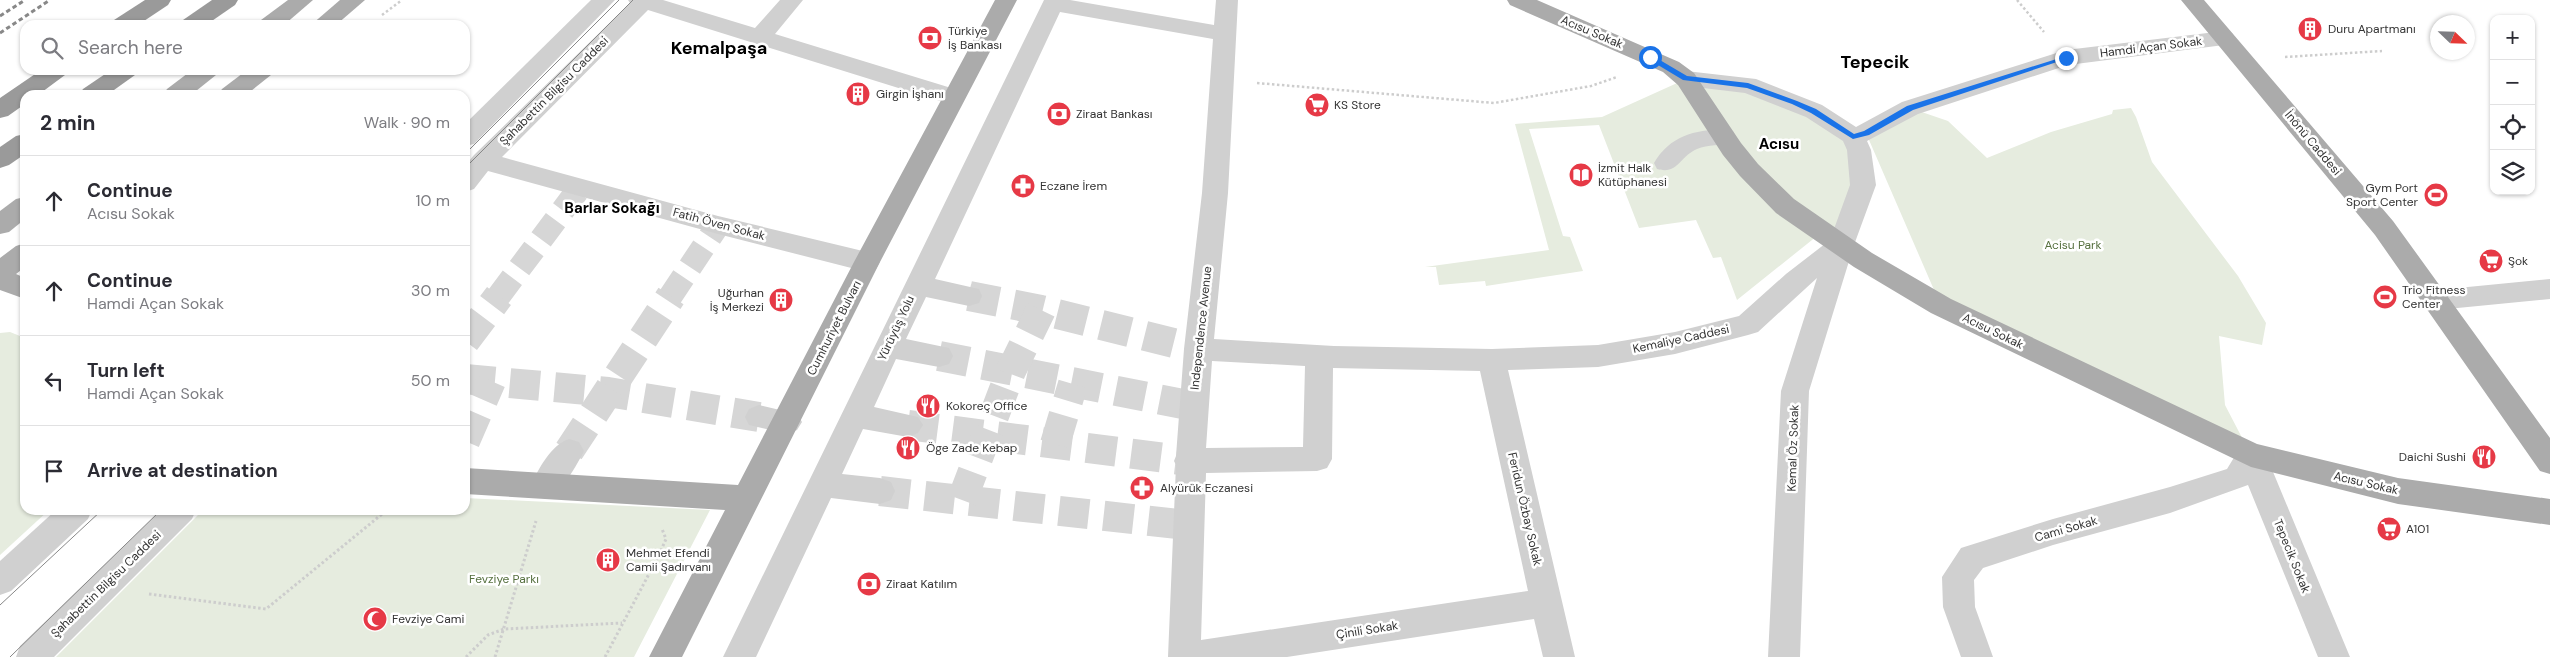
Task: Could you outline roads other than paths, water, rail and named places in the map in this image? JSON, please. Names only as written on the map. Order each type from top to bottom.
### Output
[{"type":"highway","points":[[130,20],[160,0]]},
{"type":"highway","points":[[198,20],[227,0]]},
{"type":"highway","points":[[29,90],[51,75]]},
{"type":"highway","points":[[98,90],[120,75]]},
{"type":"highway","points":[[0,110],[20,96]]},
{"type":"highway","points":[[0,159],[20,145]]},
{"type":"main road","points":[[276,20],[302,0]]},
{"type":"main road","points":[[328,20],[354,0]]},
{"type":"main road","name":"Cumhuriyet Bulvarı","points":[[665,657],[867,262],[1006,0]]},
{"type":"main road","name":"Acısu Sokak","points":[[1518,0],[1650,57],[1686,78],[1724,137],[1764,188],[1785,206],[1841,245],[1941,306],[2251,455],[2398,491],[2550,512]]},
{"type":"main road","name":"İnönü Caddesi","points":[[2192,0],[2384,228],[2437,300],[2550,462]]},
{"type":"main road","points":[[181,90],[201,75]]},
{"type":"main road","points":[[237,90],[256,75]]},
{"type":"main road","points":[[0,224],[20,210]]},
{"type":"main road","points":[[0,272],[20,257]]},
{"type":"main road","points":[[0,279],[20,287]]},
{"type":"main road","points":[[470,481],[746,498]]},
{"type":"street","points":[[470,133],[604,0]]},
{"type":"street","points":[[643,0],[953,97]]},
{"type":"street","name":"Şahabettin Bilgisu Caddesi","points":[[470,177],[483,161],[643,0]]},
{"type":"street","points":[[760,37],[792,0]]},
{"type":"street","name":"Independence Avenue","points":[[1184,657],[1189,461],[1198,349],[1215,193],[1227,0]]},
{"type":"street","points":[[1054,2],[1225,34]]},
{"type":"street","name":"Yürüyüş Yolu","points":[[739,657],[1054,2]]},
{"type":"street","name":"Hamdi Açan Sokak","points":[[1853,136],[1866,133],[1910,108],[2066,58],[2224,38]]},
{"type":"street","points":[[1686,78],[1748,85],[1814,111],[1853,136]]},
{"type":"street","name":"Kemal Öz Sokak","points":[[1784,657],[1795,391],[1841,245],[1857,207],[1863,185],[1859,150],[1853,136]]},
{"type":"street","points":[[1666,164],[1679,146],[1700,138],[1724,137]]},
{"type":"street","name":"Fatih Öven Sokak","points":[[483,161],[718,225],[867,262]]},
{"type":"street","name":"Kemaliye Caddesi","points":[[1198,349],[1319,356],[1492,360],[1598,356],[1675,343],[1748,324],[1795,281],[1841,245]]},
{"type":"street","points":[[917,285],[969,296]]},
{"type":"street","points":[[2437,300],[2550,289]]},
{"type":"street","points":[[888,347],[939,356]]},
{"type":"street","points":[[1189,461],[1317,459],[1319,356]]},
{"type":"street","name":"Feridun Özbay Sokak","points":[[1492,360],[1559,657]]},
{"type":"street","points":[[854,416],[908,425]]},
{"type":"street","points":[[759,417],[786,422]]},
{"type":"street","points":[[546,485],[569,451]]},
{"type":"street","name":"Cami Sokak","points":[[1977,657],[1959,607],[1958,577],[1972,558],[2053,532],[2170,500],[2237,478],[2251,455]]},
{"type":"street","name":"Tepecik Sokak","points":[[2251,455],[2334,657]]},
{"type":"street","points":[[821,484],[880,491]]},
{"type":"street","points":[[0,581],[72,515]]},
{"type":"street","name":"Şahabettin Bilgisu Caddesi","points":[[32,657],[176,515]]},
{"type":"street","name":"Çinili Sokak","points":[[1188,657],[1546,603]]},
{"type":"tunnel","points":[[498,297],[581,186]]},
{"type":"tunnel","points":[[670,297],[718,225]]},
{"type":"tunnel","points":[[470,334],[499,296]]},
{"type":"tunnel","points":[[608,392],[671,296]]},
{"type":"tunnel","points":[[975,297],[969,296],[1041,310]]},
{"type":"tunnel","points":[[1011,370],[1041,310]]},
{"type":"tunnel","points":[[1041,310],[1198,349]]},
{"type":"tunnel","points":[[939,356],[1011,370]]},
{"type":"tunnel","points":[[987,435],[1011,370]]},
{"type":"tunnel","points":[[1011,370],[1193,406]]},
{"type":"tunnel","points":[[470,379],[491,381]]},
{"type":"tunnel","points":[[470,429],[491,381]]},
{"type":"tunnel","points":[[491,381],[608,392]]},
{"type":"tunnel","points":[[1055,444],[1073,384]]},
{"type":"tunnel","points":[[569,451],[608,392]]},
{"type":"tunnel","points":[[608,392],[759,417]]},
{"type":"tunnel","points":[[908,425],[987,435]]},
{"type":"tunnel","points":[[962,500],[987,435]]},
{"type":"tunnel","points":[[987,435],[1055,444]]},
{"type":"tunnel","points":[[1055,444],[1189,461]]},
{"type":"tunnel","points":[[880,491],[1187,525]]},
{"type":"tram line","points":[[470,149],[619,0]]},
{"type":"tram line","points":[[470,163],[633,0]]},
{"type":"tram line","points":[[0,605],[97,515]]},
{"type":"tram line","points":[[10,657],[156,515]]},
{"type":"railway","points":[[0,16],[25,0]]},
{"type":"railway","points":[[0,33],[50,0]]},
{"type":"place","name":"Duru Apartmanı","points":[[2310,29]]},
{"type":"place","name":"Türkiye İş Bankası","points":[[930,38]]},
{"type":"place","name":"Girgin İşhanı","points":[[858,94]]},
{"type":"place","name":"KS Store","points":[[1317,105]]},
{"type":"place","name":"Ziraat Bankası","points":[[1059,114]]},
{"type":"place","name":"İzmit Halk Kütüphanesi","points":[[1581,175]]},
{"type":"place","name":"Eczane İrem","points":[[1023,186]]},
{"type":"place","name":"Gym Port Sport Center","points":[[2436,195]]},
{"type":"place","name":"Şok","points":[[2491,261]]},
{"type":"place","name":"Trio Fitness Center","points":[[2385,297]]},
{"type":"place","name":"Uğurhan İş Merkezi","points":[[781,300]]},
{"type":"place","name":"Kokoreç Office","points":[[928,406]]},
{"type":"place","name":"Öge Zade Kebap","points":[[908,448]]},
{"type":"place","name":"Daichi Sushi","points":[[2484,457]]},
{"type":"place","name":"Alyürük Eczanesi","points":[[1142,488]]},
{"type":"place","name":"A101","points":[[2389,529]]},
{"type":"place","name":"Mehmet Efendi Camii Şadırvanı","points":[[608,560]]},
{"type":"place","name":"Ziraat Katılım","points":[[869,584]]},
{"type":"place","name":"Fevziye Cami","points":[[375,619]]},
{"type":"district","name":"Kemalpaşa","points":[[719,48]]},
{"type":"district","name":"Tepecik","points":[[1875,62]]},
{"type":"district","name":"Acısu","points":[[1779,144]]},
{"type":"district","name":"Barlar Sokağı","points":[[612,208]]},
{"type":"park label","name":"Acisu Park","points":[[2073,245]]},
{"type":"park label","name":"Fevziye Parkı","points":[[504,579]]}]
